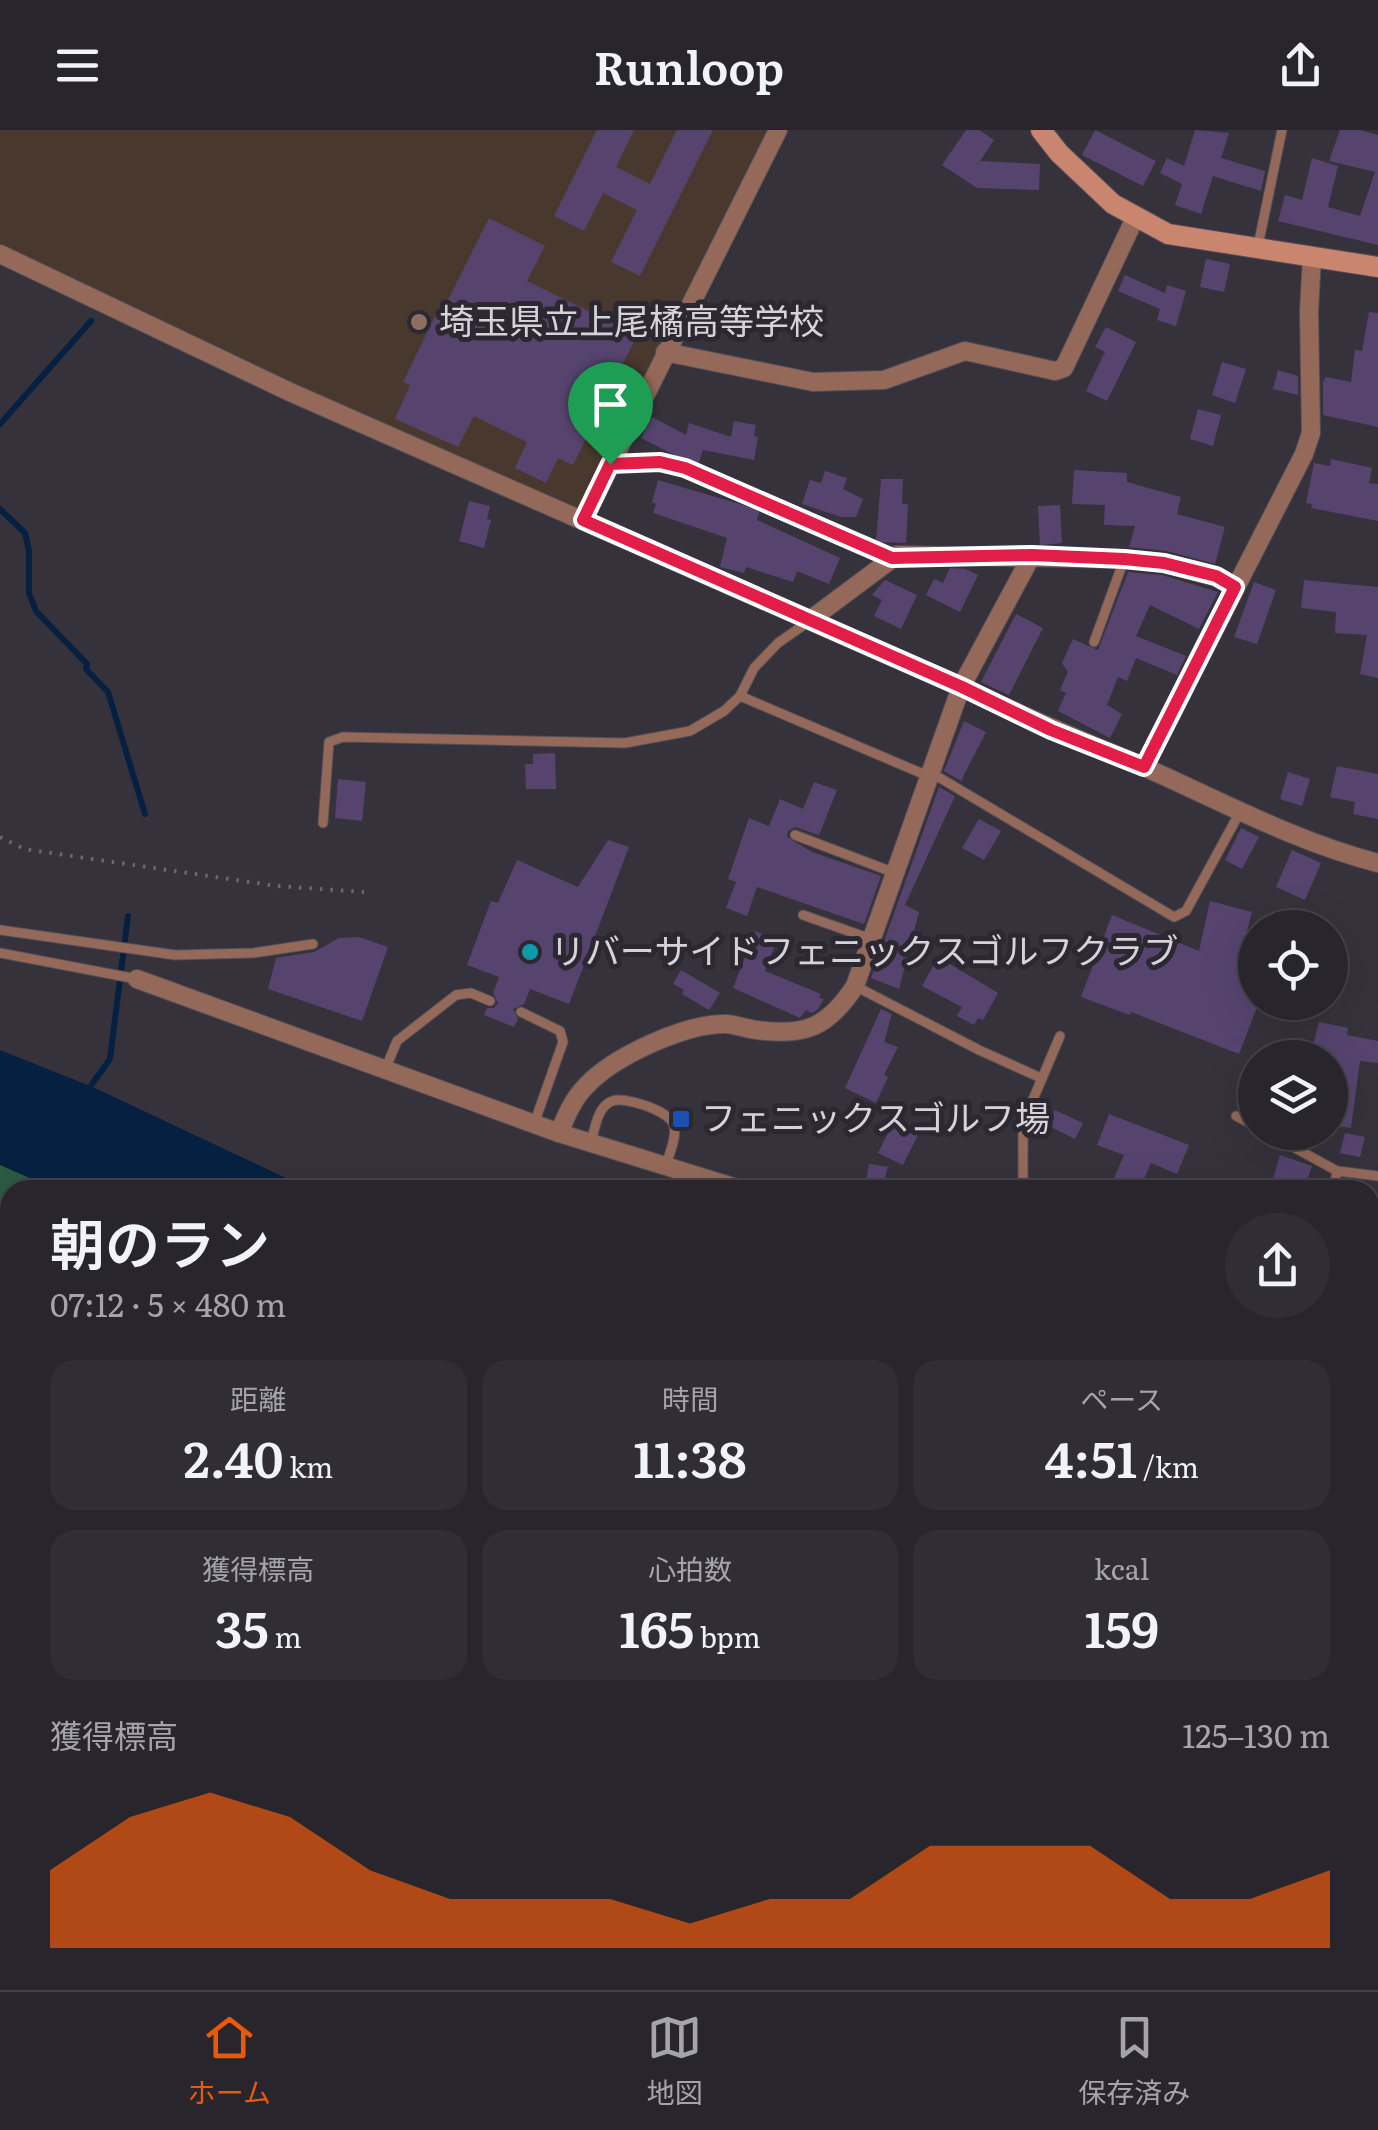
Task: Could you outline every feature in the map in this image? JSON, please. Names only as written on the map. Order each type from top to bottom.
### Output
[{"type":"street","points":[[583,520],[778,130]]},
{"type":"street","points":[[1041,130],[1090,185],[1135,218],[1183,237],[1378,267]]},
{"type":"street","points":[[665,352],[813,382],[884,380],[966,351],[1054,370],[1064,368],[1135,218]]},
{"type":"street","points":[[0,254],[290,392],[962,687],[1051,730],[1144,767],[1271,827],[1378,863]]},
{"type":"street","points":[[1144,767],[1290,482],[1310,433],[1312,256]]},
{"type":"street","points":[[810,620],[892,558],[1032,555],[1124,559],[1164,563],[1216,576],[1235,587]]},
{"type":"street","points":[[560,1133],[569,1108],[587,1085],[642,1047],[702,1026],[728,1024],[786,1032],[812,1029],[831,1017],[855,986],[962,687],[1032,555]]},
{"type":"street","points":[[137,979],[534,1124],[708,1180]]},
{"type":"lane","points":[[1258,249],[1282,130]]},
{"type":"lane","points":[[610,464],[660,462],[685,468],[892,558]]},
{"type":"lane","points":[[1094,642],[1124,559]]},
{"type":"lane","points":[[323,823],[329,742],[343,737],[626,743],[690,731],[740,696],[754,668],[778,643],[810,620]]},
{"type":"lane","points":[[740,696],[929,774],[1174,916],[1186,912],[1240,812]]},
{"type":"lane","points":[[795,834],[895,873]]},
{"type":"lane","points":[[803,915],[871,939]]},
{"type":"lane","points":[[0,930],[174,955],[253,953],[312,944]]},
{"type":"lane","points":[[0,954],[137,979]]},
{"type":"lane","points":[[855,986],[1041,1078]]},
{"type":"lane","points":[[385,1070],[397,1041],[456,995],[471,994],[490,1001]]},
{"type":"lane","points":[[521,1012],[560,1031],[563,1042],[534,1124]]},
{"type":"lane","points":[[1023,1180],[1023,1123],[1060,1036]]},
{"type":"lane","points":[[590,1143],[600,1112],[612,1101],[622,1100],[664,1112],[675,1132],[666,1168]]},
{"type":"lane","points":[[1298,1150],[1336,1171],[1378,1176]]},
{"type":"lane","points":[[1335,1180],[1336,1171]]},
{"type":"path","points":[[0,837],[24,849],[277,886],[364,892]]},
{"type":"shaded area","name":"埼玉県立上尾橘高等学校","points":[[0,130],[770,130],[582,505],[573,508],[327,399],[0,245]]},
{"type":"green space","points":[[0,1155],[59,1180],[0,1180]]},
{"type":"water","points":[[0,1050],[95,1088],[290,1180],[34,1180],[0,1165]]},
{"type":"building","points":[[597,130],[634,130],[616,167],[650,184],[677,130],[713,130],[640,276],[611,262],[637,210],[603,193],[584,231],[554,216]]},
{"type":"building","points":[[966,130],[979,130],[994,140],[980,161],[1040,164],[1039,190],[977,188],[942,165]]},
{"type":"building","points":[[1095,130],[1156,161],[1143,186],[1082,155]]},
{"type":"building","points":[[1195,130],[1229,133],[1221,158],[1265,171],[1261,191],[1213,176],[1201,214],[1175,205],[1182,184],[1160,173],[1167,158],[1184,166]]},
{"type":"building","points":[[1340,130],[1378,135],[1378,245],[1278,221],[1285,195],[1302,200],[1312,158],[1338,166],[1328,207],[1360,216],[1375,172],[1329,161]]},
{"type":"building","points":[[489,218],[545,246],[527,281],[637,335],[573,465],[558,458],[546,483],[515,468],[527,442],[474,416],[458,447],[395,419],[410,385],[403,382]]},
{"type":"building","points":[[1206,259],[1230,264],[1224,292],[1200,287]]},
{"type":"building","points":[[1125,275],[1165,293],[1167,285],[1186,291],[1176,326],[1157,320],[1160,309],[1118,291]]},
{"type":"building","points":[[1369,312],[1378,313],[1378,427],[1323,415],[1323,382],[1326,377],[1351,382],[1355,350],[1362,351]]},
{"type":"building","points":[[1106,327],[1136,342],[1107,401],[1086,391],[1105,352],[1095,347]]},
{"type":"building","points":[[1222,362],[1246,369],[1235,403],[1212,395]]},
{"type":"building","points":[[1278,370],[1298,376],[1298,395],[1273,389]]},
{"type":"building","points":[[1198,409],[1221,415],[1213,446],[1190,439]]},
{"type":"building","points":[[652,417],[686,435],[689,423],[731,437],[734,421],[756,425],[754,460],[703,450],[698,465],[682,459],[641,438]]},
{"type":"building","points":[[1331,459],[1372,468],[1369,483],[1378,484],[1378,521],[1311,508],[1312,504],[1306,503],[1314,463],[1330,466]]},
{"type":"building","points":[[1074,470],[1127,473],[1127,482],[1181,497],[1177,514],[1225,527],[1215,564],[1167,551],[1129,547],[1135,526],[1104,525],[1105,505],[1072,504]]},
{"type":"building","points":[[825,471],[847,478],[843,489],[863,499],[856,517],[841,517],[802,504],[810,480],[821,483]]},
{"type":"building","points":[[881,479],[903,479],[902,504],[908,504],[906,543],[876,542]]},
{"type":"building","points":[[658,480],[760,510],[757,520],[840,558],[829,584],[797,571],[793,582],[746,567],[744,573],[720,567],[727,538],[653,513]]},
{"type":"building","points":[[469,501],[490,506],[484,548],[459,541]]},
{"type":"building","points":[[1060,505],[1062,543],[1040,545],[1038,506]]},
{"type":"building","points":[[950,568],[978,575],[960,612],[926,595],[934,579],[943,583]]},
{"type":"building","points":[[1128,572],[1162,575],[1218,592],[1199,629],[1150,605],[1136,636],[1186,656],[1177,675],[1136,658],[1127,681],[1118,677],[1107,705],[1122,714],[1110,738],[1058,711],[1066,693],[1060,690],[1068,672],[1062,663],[1073,639],[1098,650]]},
{"type":"building","points":[[885,580],[917,595],[901,629],[874,616],[882,600],[872,595]]},
{"type":"building","points":[[1304,580],[1378,587],[1378,678],[1360,674],[1367,635],[1335,633],[1336,612],[1301,608]]},
{"type":"building","points":[[1254,582],[1276,590],[1257,644],[1234,637]]},
{"type":"building","points":[[1016,614],[1043,628],[1009,695],[981,682]]},
{"type":"building","points":[[964,721],[986,732],[961,781],[944,771]]},
{"type":"building","points":[[555,753],[556,789],[526,789],[525,764],[533,764],[533,754]]},
{"type":"building","points":[[1337,766],[1378,774],[1378,819],[1353,814],[1355,802],[1330,797]]},
{"type":"building","points":[[1288,772],[1310,779],[1302,806],[1280,799]]},
{"type":"building","points":[[338,779],[366,782],[362,821],[335,818]]},
{"type":"building","points":[[814,782],[837,790],[819,835],[795,827],[787,837],[812,852],[881,876],[864,924],[757,887],[747,916],[726,908],[736,882],[728,879],[749,818],[769,826],[780,799],[803,809]]},
{"type":"building","points":[[939,787],[955,796],[905,905],[919,912],[899,989],[871,978]]},
{"type":"building","points":[[979,819],[1001,831],[984,860],[962,848]]},
{"type":"building","points":[[1241,828],[1259,837],[1242,869],[1225,860]]},
{"type":"building","points":[[608,840],[629,847],[569,1004],[530,989],[524,1004],[513,1009],[518,1019],[514,1027],[484,1015],[487,1008],[498,1003],[493,993],[499,977],[467,965],[491,901],[498,903],[517,860],[578,887]]},
{"type":"building","points":[[1292,850],[1321,863],[1305,900],[1276,887]]},
{"type":"building","points":[[1210,901],[1244,910],[1238,910],[1238,1020],[1252,1020],[1244,1040],[1238,1040],[1238,1054],[1081,997],[1112,915],[1199,951]]},
{"type":"building","points":[[755,931],[777,940],[765,971],[821,994],[819,998],[824,999],[818,1009],[812,1013],[806,1010],[800,1018],[733,988]]},
{"type":"building","points":[[359,937],[388,947],[362,1021],[268,989],[276,958],[314,952],[339,938]]},
{"type":"building","points":[[938,957],[998,993],[983,1020],[978,1018],[974,1025],[957,1016],[962,1007],[922,986]]},
{"type":"building","points":[[681,970],[720,993],[709,1010],[673,984]]},
{"type":"building","points":[[881,1009],[892,1014],[884,1042],[898,1047],[876,1103],[845,1088]]},
{"type":"building","points":[[1319,1022],[1348,1028],[1347,1035],[1378,1041],[1378,1063],[1360,1061],[1351,1128],[1348,1040],[1314,1040]]},
{"type":"building","points":[[1055,1110],[1083,1123],[1075,1139],[1047,1125]]},
{"type":"building","points":[[1109,1114],[1189,1145],[1177,1174],[1151,1163],[1143,1180],[1113,1180],[1124,1155],[1097,1145]]},
{"type":"building","points":[[894,1121],[919,1133],[903,1165],[878,1153]]},
{"type":"building","points":[[1348,1134],[1365,1137],[1360,1157],[1340,1153],[1348,1150]]},
{"type":"building","points":[[1280,1155],[1312,1166],[1307,1180],[1273,1180]]},
{"type":"building","points":[[869,1164],[888,1167],[884,1180],[866,1180]]},
{"type":"waterway","points":[[0,424],[91,321]]},
{"type":"waterway","points":[[0,509],[25,533],[29,593],[36,611],[108,692],[145,814]]},
{"type":"waterway","points":[[87,1091],[110,1059],[128,916]]},
{"type":"place","name":"埼玉県立上尾橘高等学校","points":[[419,322]]},
{"type":"place","name":"リバーサイドフェニックスゴルフクラブ","points":[[530,952]]},
{"type":"place","name":"フェニックスゴルフ場","points":[[681,1119]]},
{"type":"route","points":[[660,462],[685,468],[892,558],[1032,555],[1124,559],[1164,563],[1216,576],[1235,587],[1144,767],[1051,730],[583,520],[610,464],[660,462]]}]
